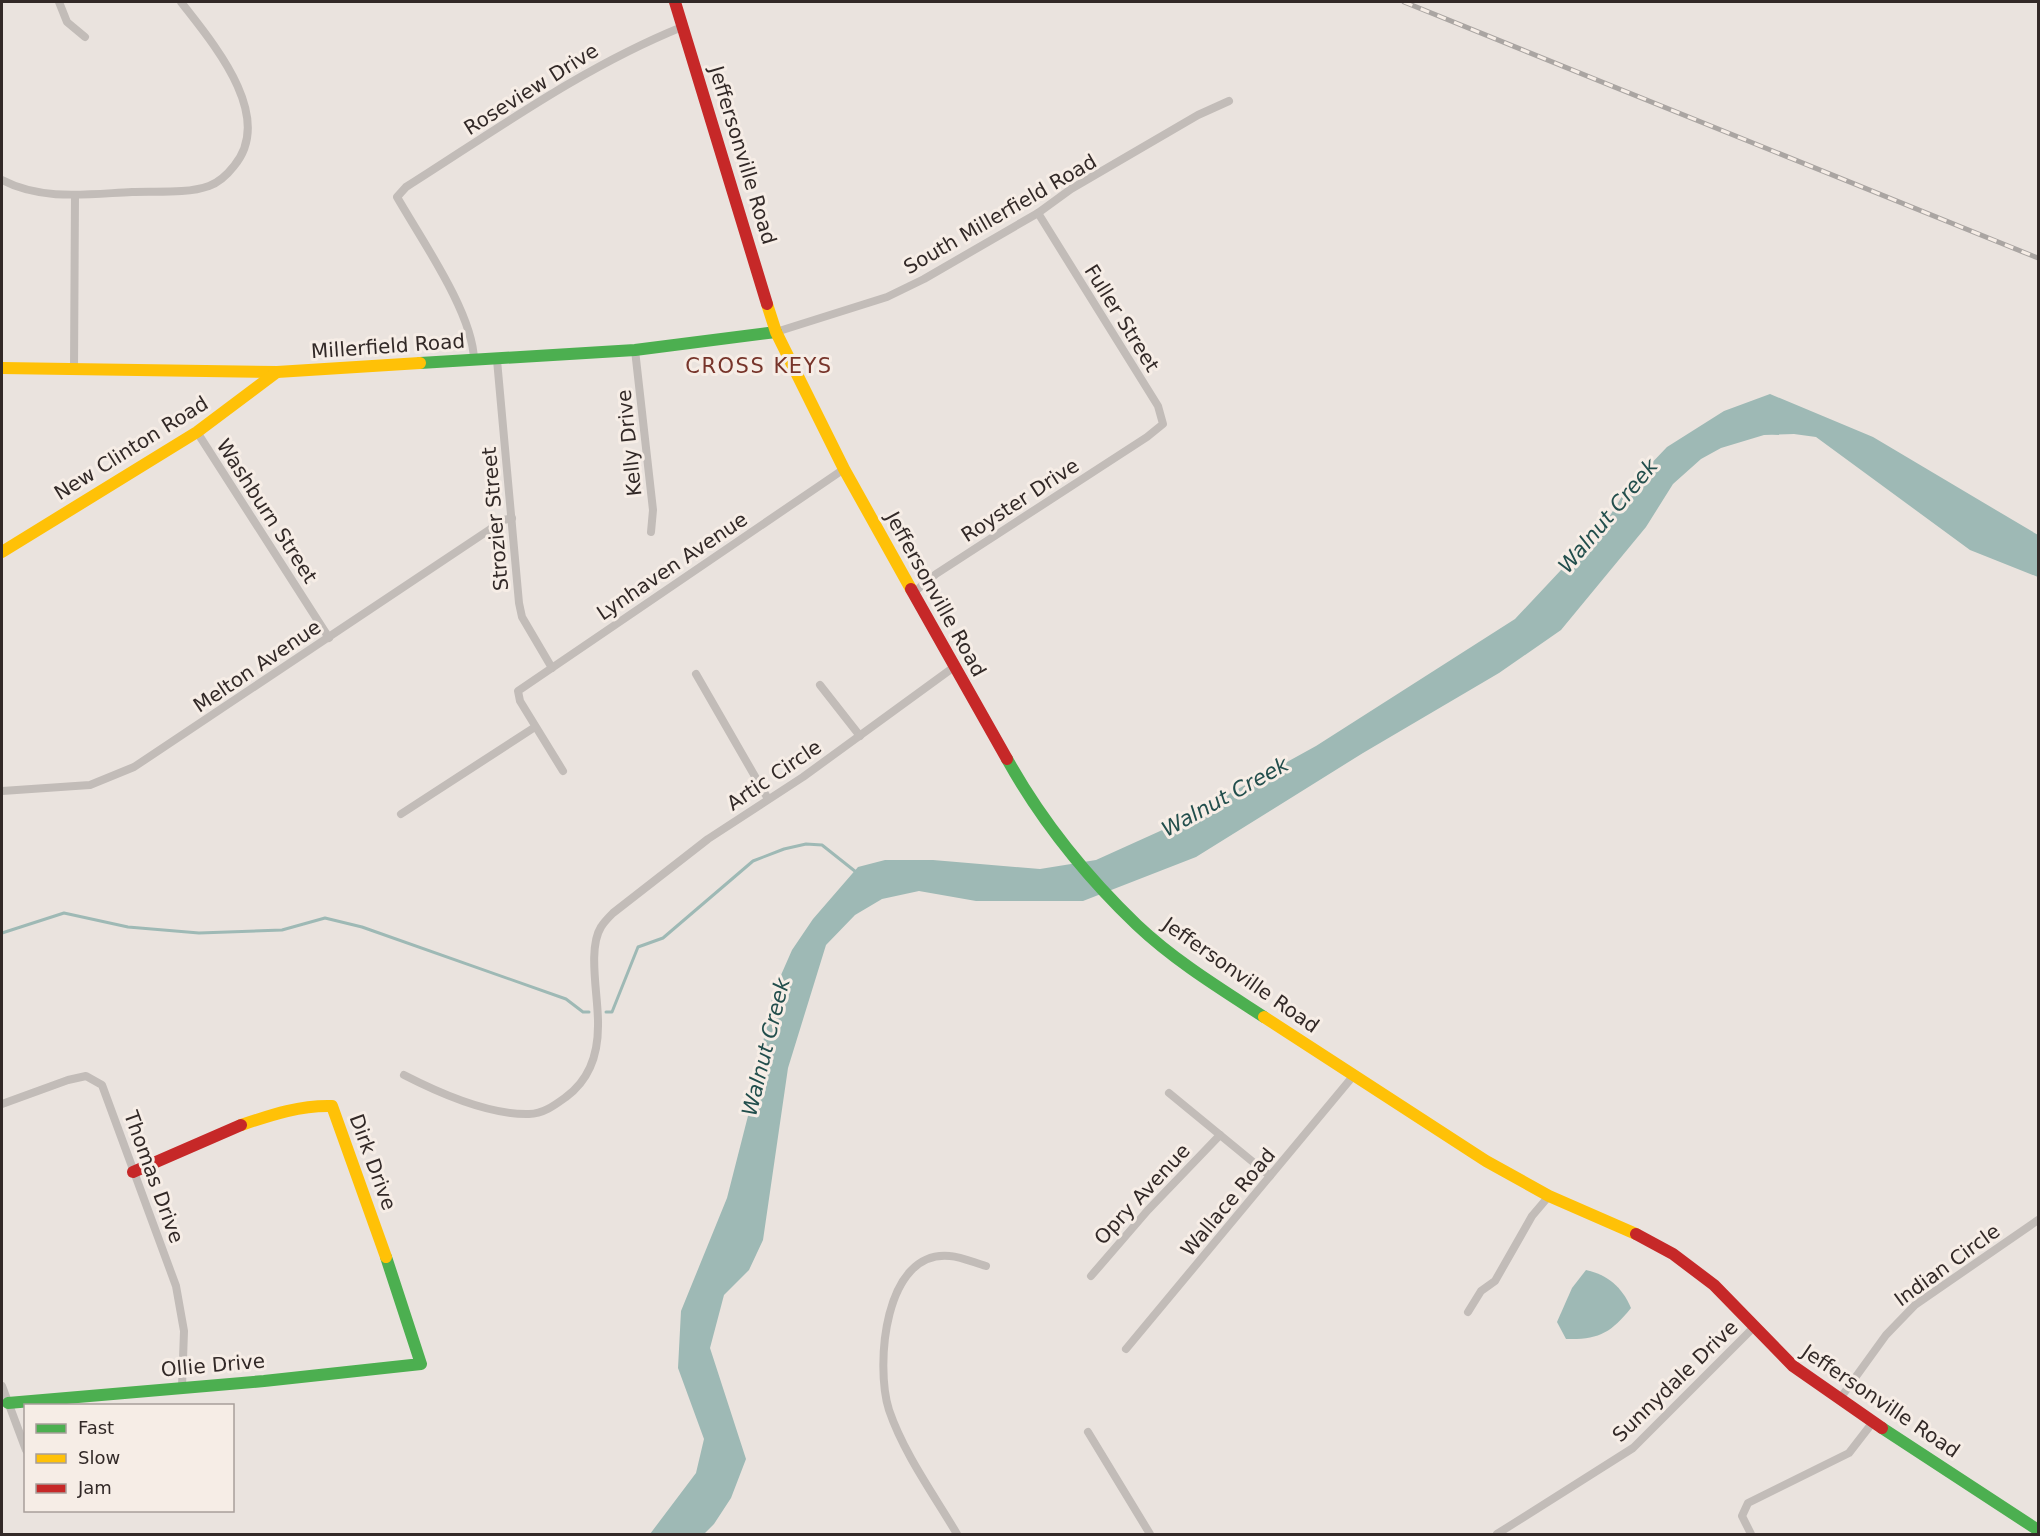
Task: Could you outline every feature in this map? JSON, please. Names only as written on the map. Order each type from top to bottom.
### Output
[{"type":"street","points":[[59,2],[67,22],[85,37]]},
{"type":"street","points":[[2,180],[39,192],[75,195],[201,188],[226,176],[240,159],[247,141],[249,123],[246,107],[213,43],[181,2]]},
{"type":"street","name":"Jeffersonville Road","points":[[675,2],[776,332],[844,468],[954,667],[1019,781],[1076,860],[1133,921],[1196,972],[1486,1161],[1549,1196],[1625,1228],[1673,1254],[1714,1285],[1753,1328],[1793,1366],[1839,1400],[2038,1530]]},
{"type":"street","name":"Roseview Drive","points":[[474,360],[474,348],[468,330],[447,283],[397,197],[613,57],[682,27]]},
{"type":"street","name":"South Millerfield Road","points":[[776,332],[887,297],[924,279],[1038,213],[1071,189],[1106,171],[1198,115],[1229,101]]},
{"type":"street","points":[[74,370],[75,195]]},
{"type":"street","name":"Fuller Street","points":[[1038,213],[1161,413],[1163,424],[1147,437]]},
{"type":"street","name":"Millerfield Road","points":[[2,368],[278,372],[635,350],[776,332]]},
{"type":"street","name":"Kelly Drive","points":[[635,350],[651,489],[651,532]]},
{"type":"street","name":"Strozier Street","points":[[498,360],[516,588],[522,617],[552,668]]},
{"type":"street","name":"New Clinton Road","points":[[2,552],[196,432],[278,372]]},
{"type":"street","name":"Washburn Street","points":[[196,432],[329,638]]},
{"type":"street","name":"Royster Drive","points":[[913,593],[936,573],[1147,437]]},
{"type":"street","name":"Lynhaven Avenue","points":[[535,727],[520,701],[518,691],[844,468]]},
{"type":"street","name":"Melton Avenue","points":[[2,791],[64,789],[90,785],[116,776],[154,754],[504,519],[512,518]]},
{"type":"street","name":"Artic Circle","points":[[404,1075],[441,1094],[506,1112],[531,1114],[549,1109],[579,1087],[595,1055],[598,1026],[595,940],[601,927],[613,913],[708,839],[860,736],[954,667]]},
{"type":"street","points":[[696,674],[768,799]]},
{"type":"street","points":[[820,684],[860,736]]},
{"type":"street","points":[[401,814],[535,727],[563,771]]},
{"type":"street","name":"Wallace Road","points":[[1126,1349],[1354,1075]]},
{"type":"street","name":"Thomas Drive","points":[[2,1104],[68,1080],[86,1076],[95,1079],[106,1092],[176,1286],[184,1331],[182,1387]]},
{"type":"street","points":[[1169,1093],[1270,1176]]},
{"type":"street","name":"Dirk Drive","points":[[133,1172],[265,1118],[315,1104],[332,1106],[380,1239],[421,1364]]},
{"type":"street","name":"Opry Avenue","points":[[1091,1276],[1148,1210],[1220,1135]]},
{"type":"street","points":[[1468,1312],[1481,1291],[1495,1281],[1532,1216],[1549,1196]]},
{"type":"street","name":"Indian Circle","points":[[1839,1400],[1900,1318],[1915,1305],[2038,1221]]},
{"type":"street","points":[[957,1534],[900,1436],[888,1408],[882,1350],[888,1314],[898,1291],[924,1262],[949,1256],[986,1266]]},
{"type":"street","name":"Sunnydale Drive","points":[[1497,1534],[1633,1448],[1753,1328]]},
{"type":"street","name":"Ollie Drive","points":[[8,1403],[421,1364]]},
{"type":"street","points":[[2,1386],[24,1445]]},
{"type":"street","points":[[1751,1534],[1742,1516],[1748,1503],[1849,1453],[1873,1422]]},
{"type":"street","points":[[1088,1432],[1150,1534]]},
{"type":"water","name":"Walnut Creek","points":[[1770,394],[1873,437],[2038,535],[2038,577],[1970,550],[1816,437],[1794,434],[1764,435],[1721,448],[1701,459],[1673,484],[1646,527],[1561,630],[1499,673],[1363,753],[1196,857],[1083,901],[976,901],[919,891],[882,899],[855,915],[826,945],[788,1068],[763,1240],[749,1270],[724,1295],[710,1348],[746,1459],[731,1498],[714,1524],[704,1534],[650,1534],[696,1473],[704,1439],[678,1368],[681,1311],[727,1198],[761,1065],[765,1027],[774,991],[792,950],[813,919],[858,867],[885,860],[933,860],[1040,869],[1096,860],[1169,827],[1316,746],[1515,619],[1606,522],[1626,490],[1667,447],[1724,411]]},
{"type":"water","points":[[1586,1270],[1601,1275],[1619,1288],[1631,1308],[1617,1324],[1603,1333],[1587,1338],[1566,1339],[1557,1322],[1572,1288]]},
{"type":"waterway","points":[[606,1012],[612,1012],[638,947],[663,938],[753,861],[784,849],[806,844],[822,845],[856,872]]},
{"type":"waterway","points":[[2,933],[64,913],[128,927],[199,933],[282,930],[325,918],[362,927],[566,999],[583,1012],[589,1012]]},
{"type":"railway","points":[[1404,2],[2038,258]]},
{"type":"traffic: fast","points":[[420,363],[635,350],[776,332]]},
{"type":"traffic: fast","points":[[1007,759],[1050,826],[1118,907],[1167,951],[1264,1017]]},
{"type":"traffic: fast","points":[[8,1403],[264,1381],[421,1364],[386,1257]]},
{"type":"traffic: fast","points":[[1882,1428],[2038,1530]]},
{"type":"traffic: slow","points":[[767,304],[776,332],[844,469],[911,589]]},
{"type":"traffic: slow","points":[[2,368],[277,372],[420,363]]},
{"type":"traffic: slow","points":[[2,552],[197,432],[277,372]]},
{"type":"traffic: slow","points":[[1264,1017],[1486,1161],[1549,1196],[1636,1234]]},
{"type":"traffic: slow","points":[[241,1125],[297,1109],[332,1106],[386,1257]]},
{"type":"traffic: jam","points":[[675,2],[767,304]]},
{"type":"traffic: jam","points":[[911,589],[1007,759]]},
{"type":"traffic: jam","points":[[133,1172],[241,1125]]},
{"type":"traffic: jam","points":[[1636,1234],[1673,1254],[1714,1285],[1793,1366],[1882,1428]]},
{"type":"district","name":"CROSS KEYS","points":[[759,366]]}]
